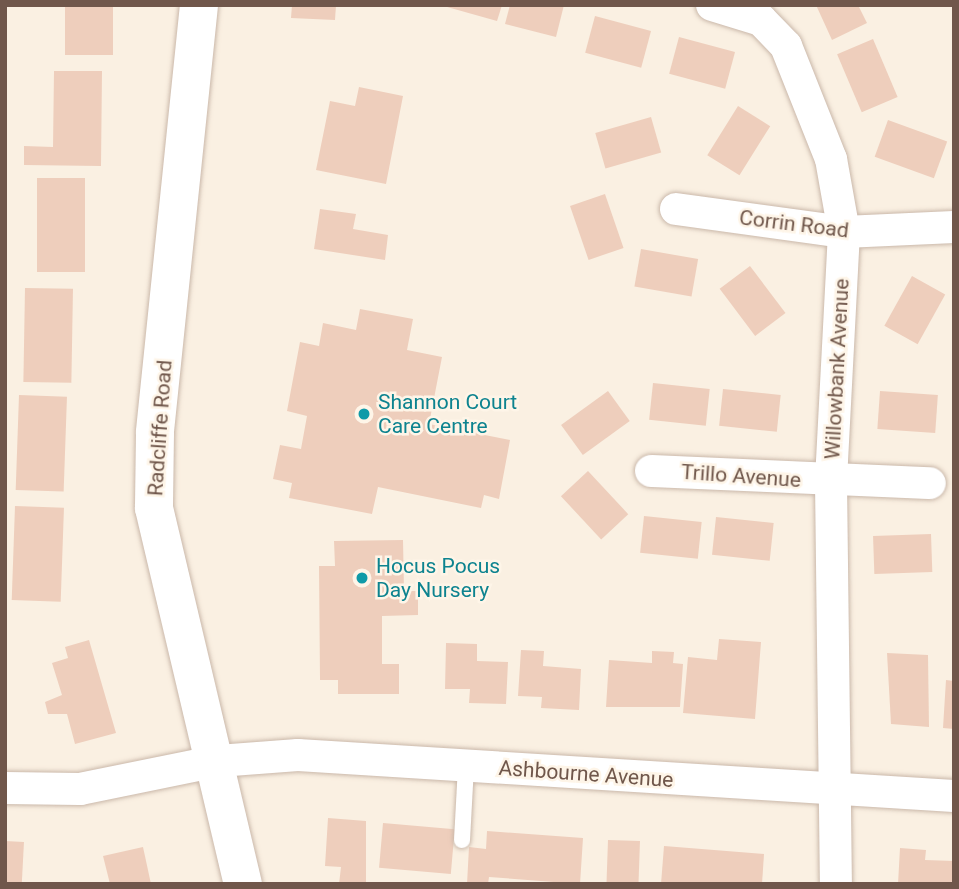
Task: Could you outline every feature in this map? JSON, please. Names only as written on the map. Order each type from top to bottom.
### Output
[{"type":"main road","name":"Radcliffe Road","points":[[199,5],[155,433],[154,508],[165,573],[218,761],[243,884]]},
{"type":"street","name":"Willowbank Avenue","points":[[712,5],[761,20],[786,46],[831,159],[844,232],[831,482],[836,884]]},
{"type":"street","name":"Corrin Road","points":[[676,209],[844,232],[954,226]]},
{"type":"street","name":"Trillo Avenue","points":[[651,471],[831,482],[930,483]]},
{"type":"street","name":"Ashbourne Avenue","points":[[5,788],[80,789],[218,761],[309,755],[954,796]]},
{"type":"lane","points":[[462,840],[466,765]]},
{"type":"building","points":[[65,5],[113,5],[113,55],[65,55]]},
{"type":"building","points":[[292,5],[336,5],[335,20],[291,18]]},
{"type":"building","points":[[440,5],[502,5],[497,21]]},
{"type":"building","points":[[510,5],[564,5],[556,37],[505,24]]},
{"type":"building","points":[[816,5],[858,5],[867,23],[832,40]]},
{"type":"building","points":[[595,16],[651,31],[641,68],[585,53]]},
{"type":"building","points":[[679,37],[735,52],[725,89],[669,74]]},
{"type":"building","points":[[873,39],[898,97],[862,112],[837,54]]},
{"type":"building","points":[[54,71],[102,71],[101,166],[24,165],[24,146],[53,147]]},
{"type":"building","points":[[359,87],[403,96],[386,184],[316,170],[330,101],[355,106]]},
{"type":"building","points":[[738,106],[770,126],[739,175],[707,155]]},
{"type":"building","points":[[651,117],[661,153],[605,169],[595,133]]},
{"type":"building","points":[[888,120],[947,142],[934,178],[875,157]]},
{"type":"building","points":[[37,178],[85,178],[85,272],[37,272]]},
{"type":"building","points":[[605,194],[624,248],[589,260],[570,206]]},
{"type":"building","points":[[320,209],[356,214],[353,229],[388,235],[385,260],[314,249]]},
{"type":"building","points":[[641,249],[698,259],[692,296],[634,286]]},
{"type":"building","points":[[750,266],[786,313],[755,336],[720,289]]},
{"type":"building","points":[[912,276],[945,294],[918,344],[884,326]]},
{"type":"building","points":[[25,288],[73,289],[71,383],[23,382]]},
{"type":"building","name":"Shannon Court Care Centre","points":[[360,309],[413,319],[407,350],[442,357],[429,424],[510,440],[499,499],[484,495],[481,508],[378,487],[372,514],[289,498],[292,483],[273,479],[280,445],[301,449],[307,416],[287,411],[300,342],[319,346],[323,323],[356,330]]},
{"type":"building","points":[[653,383],[710,389],[706,426],[649,420]]},
{"type":"building","points":[[723,389],[781,395],[777,432],[719,426]]},
{"type":"building","points":[[608,391],[630,421],[583,455],[561,425]]},
{"type":"building","points":[[880,391],[938,395],[935,433],[877,429]]},
{"type":"building","points":[[19,395],[67,397],[64,492],[16,490]]},
{"type":"building","points":[[588,471],[628,514],[601,539],[561,496]]},
{"type":"building","points":[[15,506],[64,508],[61,602],[12,600]]},
{"type":"building","points":[[644,516],[702,522],[698,559],[640,553]]},
{"type":"building","points":[[716,517],[774,523],[770,561],[712,555]]},
{"type":"building","points":[[931,534],[932,572],[874,574],[873,536]]},
{"type":"building","points":[[403,540],[404,591],[418,591],[418,615],[382,616],[382,664],[399,664],[399,694],[338,694],[338,680],[320,680],[319,566],[335,566],[334,541]]},
{"type":"building","points":[[719,639],[761,642],[755,719],[683,713],[688,657],[717,660]]},
{"type":"building","points":[[89,640],[116,733],[75,744],[67,714],[48,714],[45,702],[62,695],[52,663],[68,658],[65,647]]},
{"type":"building","points":[[446,643],[477,644],[477,661],[508,662],[506,704],[469,703],[470,689],[445,689]]},
{"type":"building","points":[[521,650],[544,651],[543,666],[581,669],[579,710],[541,708],[542,697],[518,696]]},
{"type":"building","points":[[652,651],[674,652],[673,663],[683,664],[680,707],[606,707],[609,660],[652,663]]},
{"type":"building","points":[[887,653],[928,655],[929,727],[891,724]]},
{"type":"building","points":[[946,680],[954,681],[954,729],[943,728]]},
{"type":"building","points":[[328,818],[366,821],[366,884],[339,884],[341,867],[325,866]]},
{"type":"building","points":[[383,823],[455,829],[451,874],[379,868]]},
{"type":"building","points":[[487,831],[583,838],[580,884],[489,877],[488,884],[467,884],[469,847],[486,849]]},
{"type":"building","points":[[608,840],[640,841],[638,884],[606,884]]},
{"type":"building","points":[[5,841],[24,842],[22,883],[5,882]]},
{"type":"building","points":[[664,846],[764,854],[762,884],[661,884]]},
{"type":"building","points":[[143,847],[151,884],[110,884],[103,856]]},
{"type":"building","points":[[900,848],[926,850],[925,860],[954,861],[954,884],[898,884]]},
{"type":"place","name":"Shannon Court Care Centre","points":[[364,414]]},
{"type":"place","name":"Hocus Pocus Day Nursery","points":[[362,578]]}]
